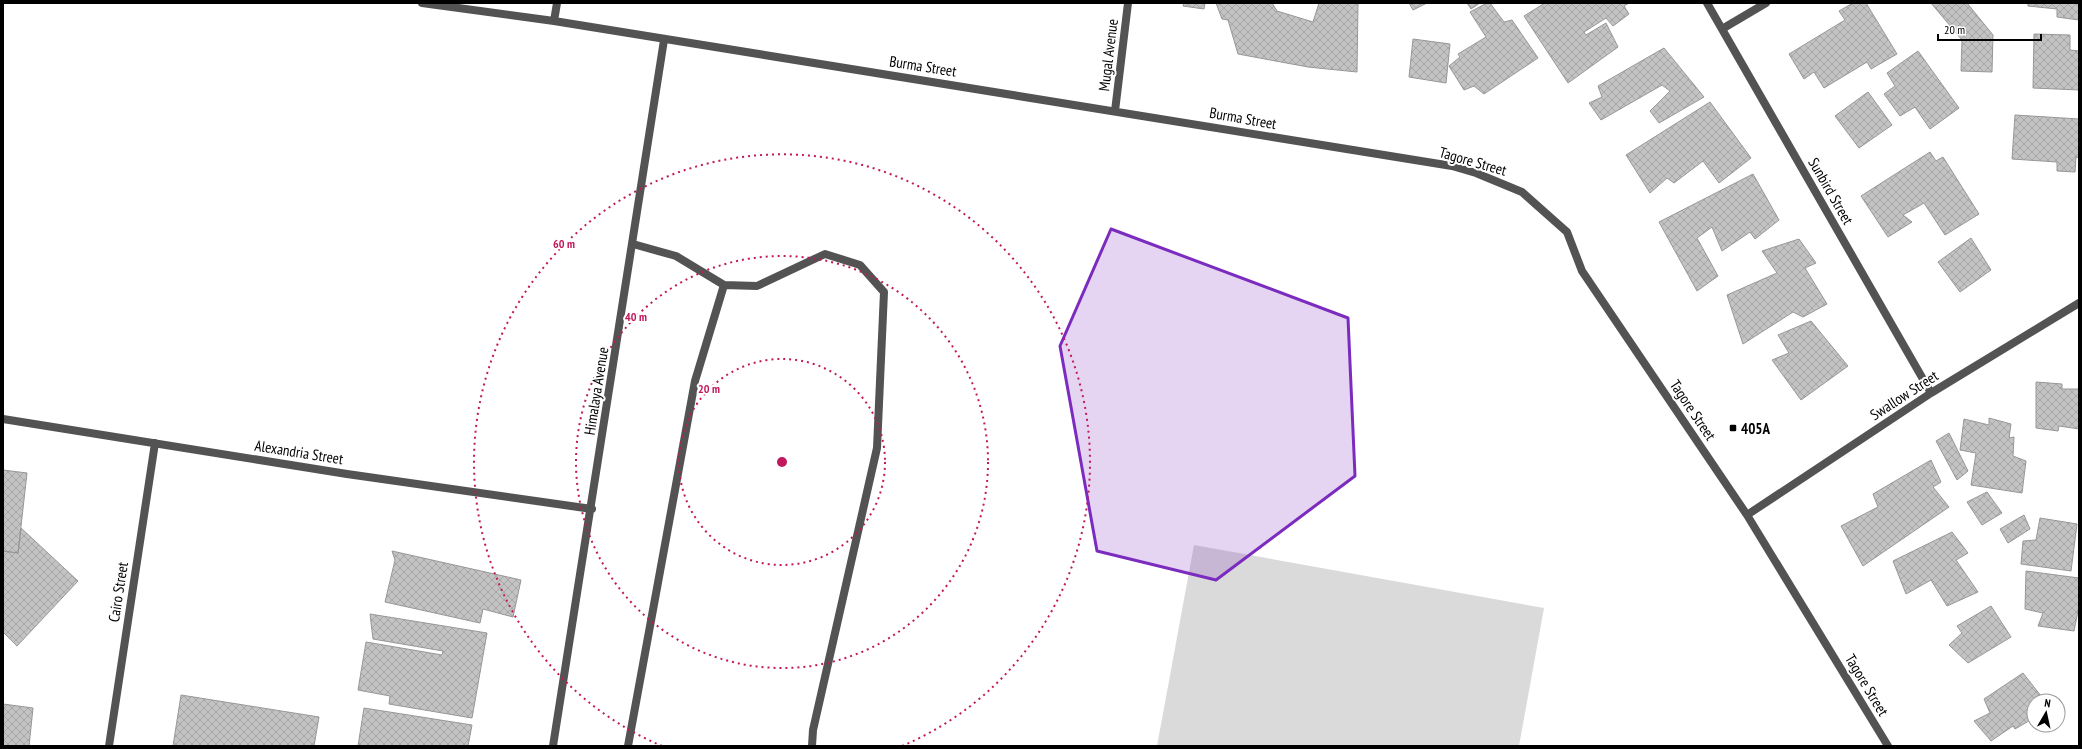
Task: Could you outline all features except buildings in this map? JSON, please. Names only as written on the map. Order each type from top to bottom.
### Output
[{"type":"street","name":"Burma Street","points":[[422,3],[554,21],[664,40],[1115,111],[1420,162]]},
{"type":"street","points":[[554,21],[557,3]]},
{"type":"street","name":"Mugal Avenue","points":[[1115,111],[1128,3]]},
{"type":"street","name":"Sunbird Street","points":[[1707,3],[1931,393]]},
{"type":"street","points":[[1722,29],[1766,3]]},
{"type":"street","name":"Himalaya Avenue","points":[[553,746],[592,509],[664,40]]},
{"type":"street","name":"Tagore Street","points":[[1420,162],[1452,166],[1506,184],[1522,192],[1567,232],[1582,271],[1747,514],[1888,746]]},
{"type":"street","points":[[633,244],[676,256],[724,285],[757,286],[825,254],[860,265],[884,292],[877,448],[813,730],[812,746]]},
{"type":"street","points":[[628,746],[695,381],[724,285]]},
{"type":"street","name":"Swallow Street","points":[[1747,514],[1931,393],[2079,303]]},
{"type":"street","name":"Alexandria Street","points":[[3,419],[347,474],[592,509]]},
{"type":"street","name":"Cairo Street","points":[[109,746],[155,443]]},
{"type":"highlighted area","points":[[1111,229],[1348,318],[1355,476],[1216,580],[1097,551],[1060,346]]},
{"type":"shaded area","points":[[1194,545],[1544,608],[1519,746],[1157,746]]},
{"type":"place","name":"405A","points":[[1733,428]]}]
